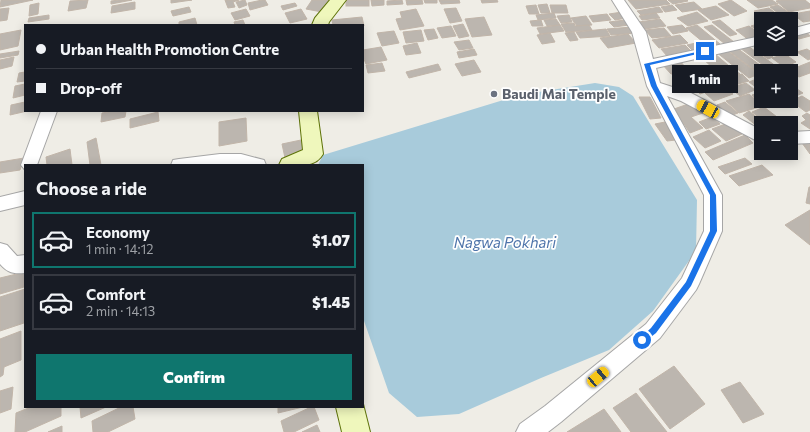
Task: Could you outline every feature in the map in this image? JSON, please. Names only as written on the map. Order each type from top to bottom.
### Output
[{"type":"street","points":[[320,24],[338,0]]},
{"type":"street","points":[[528,432],[553,414],[653,330],[689,284],[713,231],[713,195],[654,86],[639,32],[618,0]]},
{"type":"street","points":[[798,31],[810,28]]},
{"type":"street","points":[[647,64],[754,41]]},
{"type":"street","points":[[654,86],[686,97],[754,133]]},
{"type":"street","points":[[28,164],[49,112]]},
{"type":"street","points":[[291,164],[314,154],[308,112]]},
{"type":"street","points":[[798,138],[810,137]]},
{"type":"street","points":[[192,164],[229,161],[251,161],[256,164]]},
{"type":"street","points":[[0,204],[24,198]]},
{"type":"street","points":[[0,251],[13,265],[24,264]]},
{"type":"street","points":[[350,408],[356,432]]},
{"type":"water","name":"Nagwa Pokhari","points":[[595,83],[619,87],[633,96],[697,200],[696,251],[653,311],[609,350],[459,414],[417,417],[389,393],[364,321],[364,164],[318,164],[323,155],[520,95]]},
{"type":"building","points":[[1,0],[33,0],[0,7]]},
{"type":"building","points":[[88,0],[86,8],[68,11],[70,1]]},
{"type":"building","points":[[132,0],[111,4],[111,1]]},
{"type":"building","points":[[171,0],[192,0],[171,3]]},
{"type":"building","points":[[225,0],[239,0],[233,2],[235,7],[228,8]]},
{"type":"building","points":[[245,0],[247,5],[239,8],[236,2]]},
{"type":"building","points":[[265,0],[268,5],[250,10],[248,3]]},
{"type":"building","points":[[312,0],[330,0],[322,12],[306,9]]},
{"type":"building","points":[[346,0],[369,0],[369,6],[346,6]]},
{"type":"building","points":[[371,0],[384,0],[384,5],[372,6]]},
{"type":"building","points":[[402,0],[403,4],[387,5],[387,1]]},
{"type":"building","points":[[406,0],[422,0],[423,4],[407,5]]},
{"type":"building","points":[[424,0],[437,0],[437,3],[425,3]]},
{"type":"building","points":[[439,0],[459,0],[460,3],[441,4]]},
{"type":"building","points":[[481,0],[497,0],[498,2],[482,3]]},
{"type":"building","points":[[628,0],[666,0],[670,4],[636,9]]},
{"type":"building","points":[[668,0],[687,0],[688,1],[673,4]]},
{"type":"building","points":[[731,0],[747,11],[734,16],[718,4]]},
{"type":"building","points":[[747,0],[772,0],[778,4],[758,8]]},
{"type":"building","points":[[805,0],[810,4],[810,8],[789,12],[776,1]]},
{"type":"building","points":[[135,2],[135,9],[111,13],[112,6]]},
{"type":"building","points":[[694,2],[702,9],[682,12],[675,5]]},
{"type":"building","points":[[39,3],[38,14],[29,16],[30,5]]},
{"type":"building","points":[[295,3],[297,6],[283,10],[281,6]]},
{"type":"building","points":[[547,4],[550,13],[541,13],[538,5]]},
{"type":"building","points":[[536,5],[539,14],[529,14],[526,6]]},
{"type":"building","points":[[550,5],[566,5],[568,13],[552,13]]},
{"type":"building","points":[[672,5],[677,10],[665,12],[661,7]]},
{"type":"building","points":[[778,5],[788,12],[777,12],[770,7]]},
{"type":"building","points":[[716,6],[729,15],[711,20],[698,10]]},
{"type":"building","points":[[189,7],[191,12],[173,16],[171,11]]},
{"type":"building","points":[[659,7],[663,12],[641,15],[637,11]]},
{"type":"building","points":[[9,8],[7,20],[0,21],[0,9]]},
{"type":"building","points":[[456,8],[462,21],[450,23],[444,9]]},
{"type":"building","points":[[769,8],[774,12],[755,12],[754,11]]},
{"type":"building","points":[[246,9],[250,16],[235,20],[231,13]]},
{"type":"building","points":[[301,9],[307,19],[290,23],[285,13]]},
{"type":"building","points":[[416,9],[424,26],[400,30],[396,19],[402,18],[400,12]]},
{"type":"building","points":[[810,11],[810,21],[803,22],[798,18],[798,13]]},
{"type":"building","points":[[622,12],[627,18],[615,20],[609,14]]},
{"type":"building","points":[[697,12],[708,21],[688,26],[677,18]]},
{"type":"building","points":[[554,13],[556,18],[538,20],[536,15]]},
{"type":"building","points":[[656,13],[660,18],[642,20],[639,16]]},
{"type":"building","points":[[607,14],[611,20],[593,22],[589,16]]},
{"type":"building","points":[[49,15],[49,19],[28,22],[29,18]]},
{"type":"building","points":[[569,15],[572,22],[561,23],[557,16]]},
{"type":"building","points":[[586,16],[592,25],[577,26],[571,18]]},
{"type":"building","points":[[362,17],[364,24],[333,24],[332,20]]},
{"type":"building","points":[[484,17],[492,35],[472,37],[465,19]]},
{"type":"building","points":[[195,18],[197,24],[179,24],[179,22]]},
{"type":"building","points":[[556,19],[560,25],[547,26],[544,20]]},
{"type":"building","points":[[660,19],[666,26],[645,29],[639,22]]},
{"type":"building","points":[[243,20],[245,24],[235,24],[234,22]]},
{"type":"building","points":[[541,20],[543,26],[532,26],[530,21]]},
{"type":"building","points":[[625,20],[629,25],[614,27],[609,22]]},
{"type":"building","points":[[720,20],[737,34],[730,36],[712,22]]},
{"type":"building","points":[[574,23],[575,26],[589,25],[592,30],[566,32],[561,24]]},
{"type":"building","points":[[463,24],[469,36],[459,38],[453,26]]},
{"type":"building","points":[[560,25],[564,31],[540,34],[537,28]]},
{"type":"building","points":[[682,25],[688,31],[673,34],[667,27]]},
{"type":"building","points":[[697,25],[720,44],[709,47],[686,28]]},
{"type":"building","points":[[712,25],[734,42],[725,44],[704,27]]},
{"type":"building","points":[[451,26],[456,36],[442,38],[437,28]]},
{"type":"building","points":[[749,26],[754,30],[754,40],[750,41],[736,30]]},
{"type":"building","points":[[632,27],[637,33],[611,35],[607,29]]},
{"type":"building","points":[[664,28],[671,36],[652,38],[645,30]]},
{"type":"building","points":[[434,29],[438,38],[428,40],[424,30]]},
{"type":"building","points":[[606,29],[610,36],[580,38],[576,32]]},
{"type":"building","points":[[21,30],[18,46],[0,50],[0,34]]},
{"type":"building","points":[[421,30],[424,41],[406,43],[403,32]]},
{"type":"building","points":[[394,31],[399,43],[382,46],[377,33]]},
{"type":"building","points":[[806,31],[810,36],[799,39],[798,34]]},
{"type":"building","points":[[574,32],[578,40],[570,41],[565,33]]},
{"type":"building","points":[[550,33],[555,42],[542,44],[537,35]]},
{"type":"building","points":[[628,34],[636,43],[608,48],[600,38]]},
{"type":"building","points":[[680,35],[688,43],[659,48],[652,40]]},
{"type":"building","points":[[469,40],[473,48],[459,50],[454,42]]},
{"type":"building","points":[[700,42],[708,48],[694,52],[687,45]]},
{"type":"building","points":[[417,43],[421,53],[406,55],[403,46]]},
{"type":"building","points":[[685,45],[692,52],[667,56],[661,49]]},
{"type":"building","points":[[748,46],[754,50],[754,56],[762,56],[773,64],[762,64],[740,48]]},
{"type":"building","points":[[381,47],[387,60],[366,64],[364,59],[364,50]]},
{"type":"building","points":[[737,48],[759,64],[754,64],[754,70],[729,51]]},
{"type":"building","points":[[474,49],[477,55],[459,58],[457,52]]},
{"type":"building","points":[[725,49],[754,70],[754,76],[749,78],[716,52]]},
{"type":"building","points":[[807,49],[810,51],[810,59],[808,60],[798,52]]},
{"type":"building","points":[[19,51],[18,55],[0,58],[0,54]]},
{"type":"building","points":[[714,53],[729,66],[715,70],[701,57]]},
{"type":"building","points":[[764,56],[773,57],[768,59]]},
{"type":"building","points":[[788,56],[796,62],[791,64],[780,64],[772,58]]},
{"type":"building","points":[[14,57],[12,66],[0,69],[0,60]]},
{"type":"building","points":[[678,59],[688,70],[671,74],[661,63]]},
{"type":"building","points":[[474,60],[481,72],[462,76],[455,64]]},
{"type":"building","points":[[810,62],[810,73],[799,77],[798,67]]},
{"type":"building","points":[[382,63],[385,71],[368,73],[366,65]]},
{"type":"building","points":[[438,64],[441,70],[409,78],[406,72]]},
{"type":"building","points":[[731,67],[740,74],[723,78],[715,71]]},
{"type":"building","points":[[691,70],[695,75],[681,79],[676,74]]},
{"type":"building","points":[[711,71],[720,78],[693,86],[686,80]]},
{"type":"building","points":[[24,72],[24,81],[17,82],[19,73]]},
{"type":"building","points":[[742,74],[749,81],[727,87],[720,81]]},
{"type":"building","points":[[716,80],[723,86],[700,94],[694,88]]},
{"type":"building","points":[[754,80],[754,86],[749,82]]},
{"type":"building","points":[[746,83],[754,90],[740,96],[730,88]]},
{"type":"building","points":[[24,84],[24,95],[13,98],[15,86]]},
{"type":"building","points":[[724,87],[733,94],[714,101],[705,93]]},
{"type":"building","points":[[798,90],[803,93],[798,95]]},
{"type":"building","points":[[749,94],[754,98],[754,108],[756,108],[739,113],[726,101]]},
{"type":"building","points":[[802,96],[810,101],[810,110],[806,112],[798,106],[798,98]]},
{"type":"building","points":[[639,97],[650,97],[661,118],[650,119]]},
{"type":"building","points":[[24,102],[24,112],[10,115],[11,105]]},
{"type":"building","points":[[725,102],[738,113],[730,116],[717,105]]},
{"type":"building","points":[[691,103],[703,113],[691,117],[703,128],[690,133],[674,109]]},
{"type":"building","points":[[765,108],[776,116],[757,116],[752,112]]},
{"type":"building","points":[[749,111],[755,116],[754,116],[754,124],[743,115]]},
{"type":"building","points":[[126,112],[125,117],[101,122],[102,113]]},
{"type":"building","points":[[158,112],[159,121],[130,128],[130,119]]},
{"type":"building","points":[[807,113],[810,115],[810,129],[801,123],[806,120],[802,116]]},
{"type":"building","points":[[712,117],[720,124],[706,129],[699,122]]},
{"type":"building","points":[[246,118],[247,141],[219,146],[219,122]]},
{"type":"building","points":[[665,122],[676,140],[667,141],[655,124]]},
{"type":"building","points":[[728,123],[742,134],[726,141],[712,129]]},
{"type":"building","points":[[709,130],[721,141],[705,148],[693,137]]},
{"type":"building","points":[[745,135],[753,143],[713,160],[705,152]]},
{"type":"building","points":[[96,138],[101,164],[90,164],[87,142]]},
{"type":"building","points":[[301,140],[304,154],[285,158],[282,144]]},
{"type":"building","points":[[802,143],[810,143],[810,154]]},
{"type":"building","points":[[70,149],[72,164],[47,164],[46,157]]},
{"type":"building","points":[[24,158],[20,170],[0,173],[0,162]]},
{"type":"building","points":[[745,158],[752,164],[725,174],[718,167]]},
{"type":"building","points":[[762,165],[773,175],[739,186],[729,176]]},
{"type":"building","points":[[810,187],[810,204],[806,203]]},
{"type":"building","points":[[810,210],[810,245],[785,225]]},
{"type":"building","points":[[24,272],[24,287],[0,294],[0,278]]},
{"type":"building","points":[[24,289],[24,323],[0,331],[0,297]]},
{"type":"building","points":[[21,331],[21,360],[4,367],[3,375],[0,377],[0,339]]},
{"type":"building","points":[[674,366],[705,404],[670,429],[639,389]]},
{"type":"building","points":[[740,382],[764,414],[743,423],[721,390]]},
{"type":"building","points":[[13,387],[11,409],[0,413],[0,391]]},
{"type":"building","points":[[636,393],[667,432],[631,432],[613,408]]},
{"type":"building","points":[[28,408],[61,408],[61,416],[25,432],[15,432],[16,413]]},
{"type":"building","points":[[80,408],[104,408],[81,418]]},
{"type":"building","points":[[119,408],[133,408],[135,419],[108,432],[93,432],[92,421]]},
{"type":"building","points":[[278,408],[299,408],[278,413]]},
{"type":"building","points":[[309,408],[314,408],[319,420],[294,432],[284,432],[281,421]]},
{"type":"building","points":[[604,409],[621,432],[567,432]]},
{"type":"building","points":[[317,425],[320,432],[302,432]]},
{"type":"building","points":[[62,426],[62,432],[48,432]]},
{"type":"place","name":"Baudi Mai Temple","points":[[494,94]]},
{"type":"route","points":[[642,340],[653,330],[689,284],[713,231],[713,195],[700,168],[654,86],[647,64],[705,51]]}]
